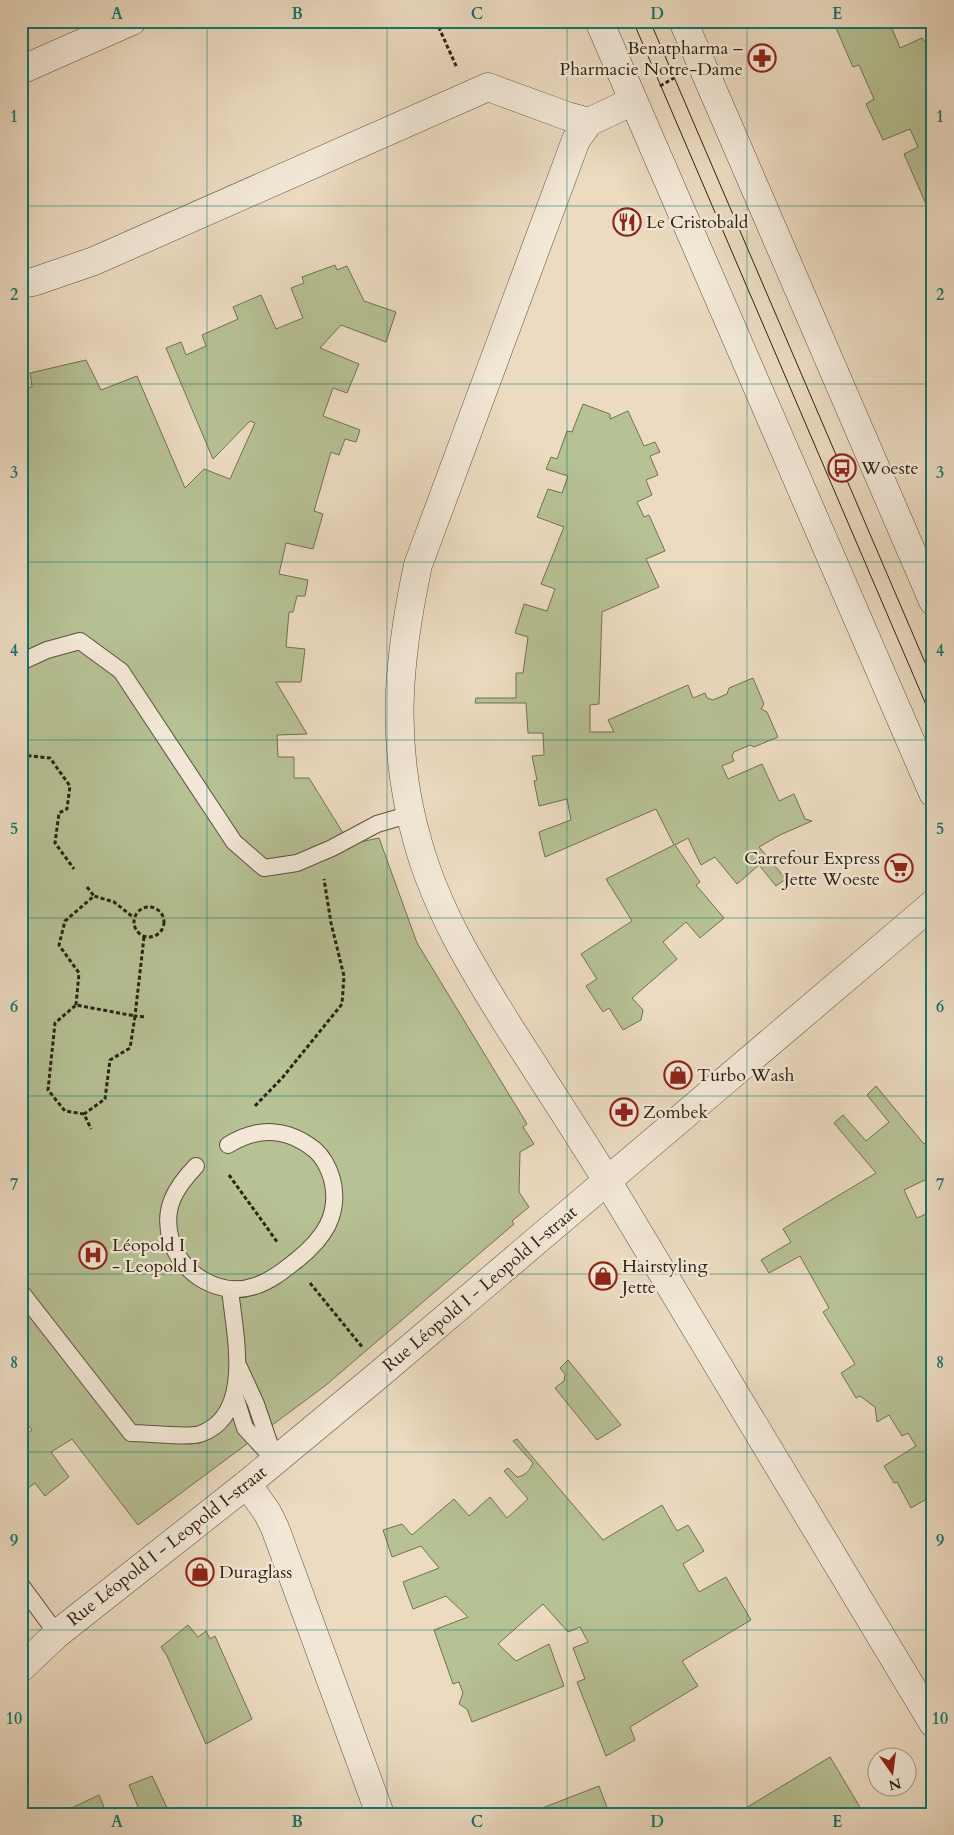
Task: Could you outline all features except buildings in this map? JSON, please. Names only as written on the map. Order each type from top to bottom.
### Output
[{"type":"street","points":[[21,70],[132,21]]},
{"type":"street","points":[[599,21],[933,793]]},
{"type":"street","points":[[683,21],[933,601]]},
{"type":"street","points":[[21,284],[33,282],[94,261],[488,87],[567,116],[589,122]]},
{"type":"street","points":[[633,101],[589,122],[576,140],[418,565],[404,634],[398,707],[404,777],[418,845],[458,943],[607,1181],[933,1724]]},
{"type":"street","name":"Rue Léopold I - Leopold I-straat","points":[[21,1668],[57,1634],[275,1460],[933,904]]},
{"type":"street","points":[[246,1484],[267,1512],[275,1528],[380,1814]]},
{"type":"lane","points":[[21,662],[47,650],[80,641],[121,671],[234,842],[264,868],[297,863],[332,848],[377,824],[411,814]]},
{"type":"lane","points":[[196,1166],[180,1183],[170,1204],[168,1228],[174,1250],[188,1270],[208,1283],[230,1289],[254,1286],[275,1276],[310,1249],[325,1233],[333,1214],[335,1192],[330,1171],[322,1159],[302,1140],[281,1132],[260,1132],[234,1141]]},
{"type":"lane","points":[[21,1292],[131,1433],[199,1434],[214,1425],[226,1412],[235,1396],[238,1378],[230,1289]]},
{"type":"lane","points":[[236,1360],[256,1404],[275,1460]]},
{"type":"lane","points":[[235,1396],[245,1428],[275,1460]]},
{"type":"lane","points":[[214,1425],[245,1428]]},
{"type":"lane","points":[[21,1585],[57,1634]]},
{"type":"path","points":[[633,101],[701,63]]},
{"type":"path","points":[[21,755],[50,758],[70,786],[67,809],[60,813],[55,843],[74,869]]},
{"type":"path","points":[[234,1141],[251,1110],[283,1077],[342,1004],[344,976],[324,884],[324,864],[332,848]]},
{"type":"path","points":[[87,887],[94,896],[114,902],[133,918]]},
{"type":"path","points":[[94,896],[65,921],[60,945],[79,973],[76,1005],[55,1023],[48,1090],[65,1111],[84,1114],[105,1099],[110,1060],[130,1048],[144,937]]},
{"type":"path","points":[[148,906],[157,909],[162,914],[164,921],[163,929],[158,935],[144,937],[137,933],[133,918],[139,910],[148,906]]},
{"type":"path","points":[[76,1005],[146,1017]]},
{"type":"path","points":[[84,1114],[91,1129]]},
{"type":"green space","points":[[833,21],[889,21],[900,48],[922,38],[933,52],[933,220],[904,154],[918,147],[910,129],[883,140],[866,104],[874,99],[859,65],[853,67]]},
{"type":"green space","points":[[335,265],[337,270],[347,266],[364,301],[396,312],[386,342],[341,325],[320,348],[359,364],[347,393],[333,388],[323,416],[360,430],[356,442],[345,439],[339,455],[331,452],[314,511],[323,514],[313,549],[286,543],[279,574],[308,580],[305,596],[297,596],[293,612],[289,612],[286,647],[305,649],[301,682],[276,682],[307,734],[277,735],[278,757],[294,757],[294,778],[309,778],[343,833],[355,843],[379,838],[417,943],[527,1124],[523,1127],[534,1144],[520,1152],[519,1192],[529,1207],[512,1221],[514,1224],[326,1385],[138,1525],[72,1439],[51,1452],[69,1477],[45,1496],[35,1483],[21,1493],[21,1439],[32,1430],[27,1424],[21,1428],[21,389],[32,387],[30,373],[86,360],[101,390],[137,376],[185,488],[204,469],[230,479],[255,423],[250,421],[213,459],[166,348],[181,342],[186,355],[206,346],[202,335],[238,319],[233,307],[261,295],[276,329],[303,318],[291,288],[304,283],[302,277]]},
{"type":"green space","points":[[583,404],[610,414],[610,419],[628,411],[644,446],[655,442],[660,452],[650,456],[658,475],[646,480],[652,495],[637,502],[644,517],[649,515],[665,551],[646,559],[659,587],[602,612],[599,704],[590,705],[590,732],[614,732],[608,720],[688,685],[693,698],[705,693],[707,698],[713,700],[727,694],[729,688],[753,678],[764,704],[761,709],[767,712],[778,737],[754,747],[750,745],[734,752],[732,756],[734,761],[722,766],[728,779],[762,764],[779,801],[794,794],[805,819],[812,821],[780,835],[759,847],[786,879],[776,886],[759,865],[737,884],[715,857],[701,865],[688,838],[675,845],[700,882],[696,885],[724,918],[700,938],[686,922],[663,942],[677,959],[632,998],[643,1010],[641,1020],[623,1030],[609,1008],[603,1012],[586,986],[597,979],[581,954],[632,921],[606,879],[674,845],[656,809],[545,857],[539,832],[571,820],[567,799],[539,806],[534,781],[537,780],[532,756],[544,755],[543,733],[528,733],[526,703],[475,703],[476,698],[516,698],[516,673],[523,673],[528,637],[515,633],[524,604],[547,611],[555,589],[541,584],[564,527],[537,517],[548,489],[562,493],[568,476],[546,469],[551,457],[557,459],[567,431],[572,432]]},
{"type":"green space","points":[[876,1086],[924,1144],[933,1140],[933,1176],[904,1190],[917,1218],[933,1211],[933,1501],[930,1497],[911,1508],[897,1482],[894,1483],[884,1466],[916,1446],[908,1433],[902,1436],[889,1415],[877,1422],[875,1407],[860,1396],[856,1398],[841,1373],[855,1364],[823,1312],[829,1308],[800,1256],[769,1273],[761,1260],[791,1242],[783,1229],[876,1173],[834,1123],[843,1115],[866,1141],[889,1122],[867,1095]]},
{"type":"green space","points":[[568,1360],[621,1425],[597,1440],[555,1388],[564,1381],[565,1374],[560,1368]]},
{"type":"green space","points":[[517,1439],[603,1540],[662,1505],[677,1531],[688,1525],[704,1551],[683,1564],[699,1592],[726,1577],[751,1620],[682,1661],[698,1686],[630,1727],[635,1740],[606,1756],[577,1682],[585,1679],[573,1648],[588,1642],[580,1627],[568,1632],[543,1604],[498,1644],[516,1661],[549,1644],[564,1686],[472,1722],[467,1709],[459,1704],[463,1693],[459,1682],[453,1684],[434,1630],[468,1617],[446,1596],[413,1609],[403,1582],[439,1568],[421,1546],[392,1557],[383,1530],[402,1524],[412,1535],[454,1499],[469,1516],[490,1497],[507,1518],[528,1499],[504,1471],[508,1468],[517,1477],[528,1471],[533,1463],[513,1441]]},
{"type":"green space","points":[[188,1625],[198,1637],[206,1631],[210,1639],[215,1636],[252,1719],[206,1744],[167,1656],[161,1647]]},
{"type":"green space","points":[[830,1757],[861,1809],[855,1814],[736,1814]]},
{"type":"green space","points":[[152,1776],[170,1814],[141,1814],[129,1785]]},
{"type":"green space","points":[[599,1786],[608,1810],[610,1809],[612,1814],[527,1814]]},
{"type":"green space","points":[[99,1795],[107,1814],[59,1814]]},
{"type":"tram line","points":[[633,21],[933,721]]},
{"type":"tram line","points":[[650,21],[933,681]]},
{"type":"place","name":"Benatpharma – Pharmacie Notre-Dame","points":[[762,58]]},
{"type":"place","name":"Le Cristobald","points":[[627,222]]},
{"type":"place","name":"Woeste","points":[[842,468]]},
{"type":"place","name":"Carrefour Express Jette Woeste","points":[[899,868]]},
{"type":"place","name":"Turbo Wash","points":[[678,1075]]},
{"type":"place","name":"Zombek","points":[[624,1112]]},
{"type":"place","name":"Léopold I - Leopold I","points":[[93,1255]]},
{"type":"place","name":"Hairstyling Jette","points":[[603,1276]]},
{"type":"place","name":"Duraglass","points":[[200,1572]]}]
